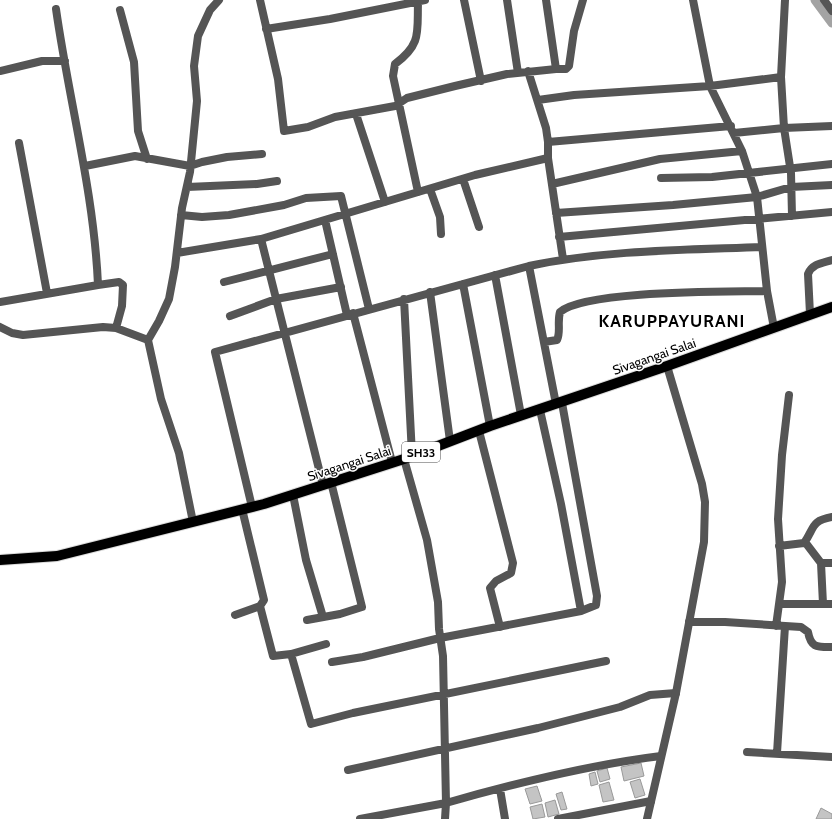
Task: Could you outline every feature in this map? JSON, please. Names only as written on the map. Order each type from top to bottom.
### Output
[{"type":"main road","name":"Sivagangai Salai","points":[[0,560],[57,556],[252,507],[293,495],[408,457],[490,426],[667,366],[832,307]]},
{"type":"street","points":[[193,522],[179,453],[161,399],[148,340],[159,321],[168,299],[176,254],[190,166],[197,101],[194,66],[198,36],[210,10],[219,0]]},
{"type":"street","points":[[260,0],[278,79],[284,131],[308,127],[335,117],[395,106],[407,98],[481,81],[528,71],[566,69],[569,66],[574,31],[583,0]]},
{"type":"street","points":[[464,0],[481,81]]},
{"type":"street","points":[[506,0],[518,73]]},
{"type":"street","points":[[546,0],[556,69]]},
{"type":"street","points":[[693,0],[710,86],[733,130],[742,151],[757,197],[761,219],[762,247],[767,291],[774,328]]},
{"type":"street","points":[[785,0],[781,77],[784,128],[790,168],[792,216]]},
{"type":"street","points":[[824,0],[831,9]]},
{"type":"street","points":[[266,29],[408,2],[421,1],[417,38],[408,54],[395,64],[393,76],[418,192]]},
{"type":"street","points":[[56,9],[85,166],[96,246],[98,285]]},
{"type":"street","points":[[120,10],[134,62],[138,132],[148,159]]},
{"type":"street","points":[[0,71],[42,61],[65,61]]},
{"type":"street","points":[[528,71],[546,128],[548,158],[563,259]]},
{"type":"street","points":[[538,100],[574,95],[710,86],[781,77]]},
{"type":"street","points":[[356,114],[385,202]]},
{"type":"street","points":[[548,142],[733,130],[832,126]]},
{"type":"street","points":[[19,143],[47,293]]},
{"type":"street","points":[[552,184],[660,159],[742,151]]},
{"type":"street","points":[[85,166],[135,156],[190,166],[227,157],[262,154]]},
{"type":"street","points":[[176,254],[261,239],[463,179],[548,158]]},
{"type":"street","points":[[660,178],[712,177],[832,164]]},
{"type":"street","points":[[463,179],[479,227]]},
{"type":"street","points":[[187,187],[257,184],[277,181]]},
{"type":"street","points":[[556,213],[673,205],[757,197],[791,187],[832,185]]},
{"type":"street","points":[[430,189],[440,217],[441,234]]},
{"type":"street","points":[[182,215],[202,217],[235,214],[284,205],[306,198],[341,196],[369,309]]},
{"type":"street","points":[[559,237],[832,212]]},
{"type":"street","points":[[325,220],[341,287],[392,462]]},
{"type":"street","points":[[261,239],[284,332],[362,607],[307,620]]},
{"type":"street","points":[[252,507],[214,352],[430,292],[529,266],[563,259],[605,254],[762,247]]},
{"type":"street","points":[[224,282],[333,254]]},
{"type":"street","points":[[810,314],[808,274],[810,269],[816,265],[832,260]]},
{"type":"street","points":[[332,662],[440,638],[581,610],[596,605],[597,596],[559,403],[544,342],[529,266]]},
{"type":"street","points":[[495,275],[521,416]]},
{"type":"street","points":[[0,302],[119,282],[123,285],[122,306],[116,328]]},
{"type":"street","points":[[463,284],[490,426]]},
{"type":"street","points":[[230,316],[276,299],[341,287]]},
{"type":"street","points":[[544,342],[557,340],[559,336],[558,318],[560,312],[572,305],[652,294],[767,291]]},
{"type":"street","points":[[430,292],[450,441]]},
{"type":"street","points":[[404,299],[408,457],[430,555],[438,602],[440,638],[443,656],[443,695],[446,748],[445,819]]},
{"type":"street","points":[[0,327],[12,333],[23,334],[92,327],[116,328],[148,340]]},
{"type":"street","points":[[647,819],[676,693],[704,542],[705,502],[702,484],[667,366]]},
{"type":"street","points":[[776,626],[782,570],[778,519],[782,455],[789,395]]},
{"type":"street","points":[[540,410],[561,504],[581,610]]},
{"type":"street","points":[[479,431],[513,563],[511,572],[496,581],[490,588],[500,627]]},
{"type":"street","points":[[293,495],[306,560],[323,617]]},
{"type":"street","points":[[236,615],[260,606],[264,600],[242,509]]},
{"type":"street","points":[[779,546],[801,544],[805,542],[812,526],[817,521],[832,518]]},
{"type":"street","points":[[805,542],[821,563],[823,604]]},
{"type":"street","points":[[821,563],[832,562]]},
{"type":"street","points":[[779,604],[832,604]]},
{"type":"street","points":[[260,606],[273,656],[291,654],[326,644]]},
{"type":"street","points":[[689,622],[718,621],[805,628],[809,641],[813,644],[832,647]]},
{"type":"street","points":[[777,753],[785,626]]},
{"type":"street","points":[[291,654],[311,724],[353,712],[606,661]]},
{"type":"street","points":[[348,770],[476,740],[538,728],[620,707],[650,694],[676,693]]},
{"type":"street","points":[[747,752],[832,757]]},
{"type":"street","points":[[360,819],[446,803],[594,767],[661,756]]},
{"type":"street","points":[[500,789],[505,819]]},
{"type":"street","points":[[558,819],[651,800]]},
{"type":"building","points":[[641,763],[644,776],[624,781],[621,767]]},
{"type":"building","points":[[607,768],[610,779],[600,782],[597,771]]},
{"type":"building","points":[[595,772],[598,784],[591,786],[589,774]]},
{"type":"building","points":[[640,779],[645,795],[635,798],[630,782]]},
{"type":"building","points":[[609,782],[614,800],[603,802],[599,785]]},
{"type":"building","points":[[537,786],[542,801],[530,804],[525,789]]},
{"type":"building","points":[[562,792],[567,809],[561,810],[556,794]]},
{"type":"building","points":[[555,800],[559,814],[548,817],[545,803]]},
{"type":"building","points":[[542,804],[545,817],[533,819],[530,807]]},
{"type":"building","points":[[821,808],[832,814],[832,819],[816,819]]},
{"type":"waterway","points":[[815,0],[832,23]]},
{"type":"district","name":"KARUPPAYURANI","points":[[672,321]]}]
